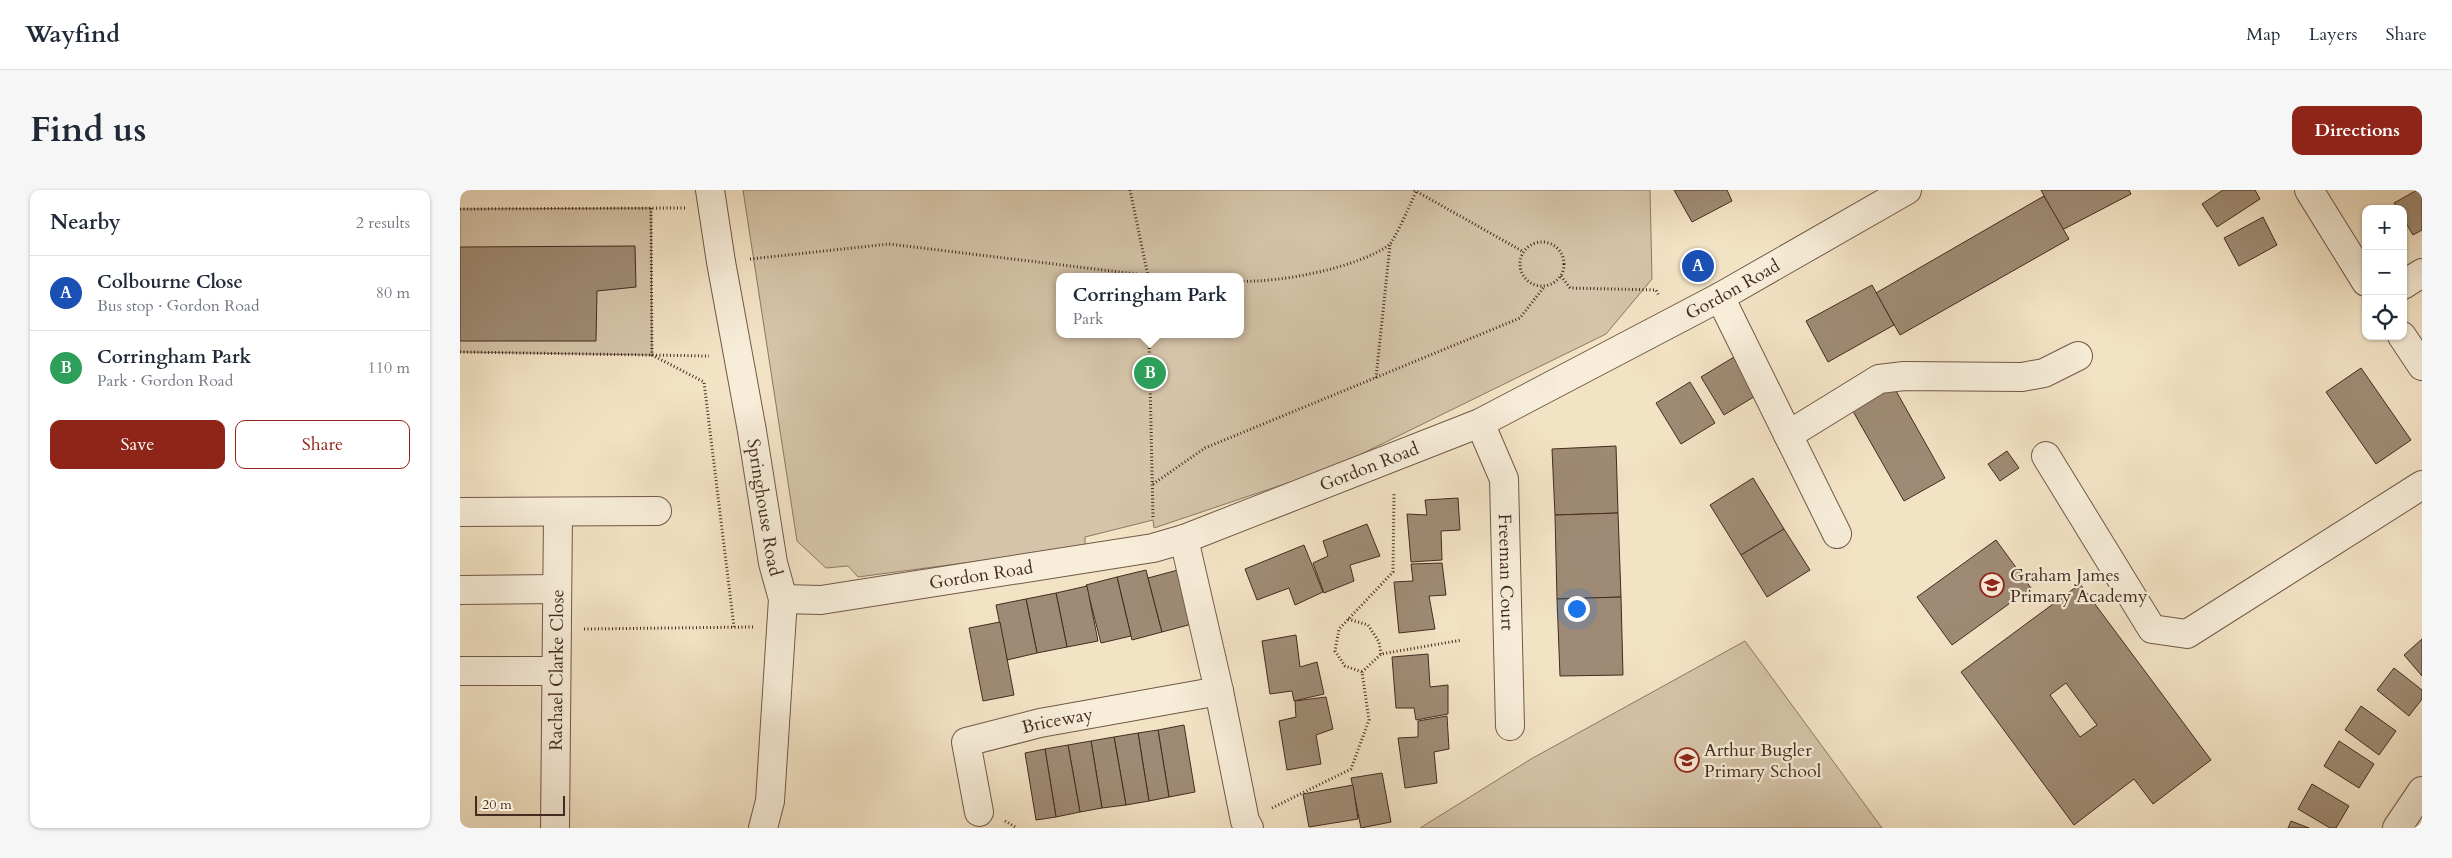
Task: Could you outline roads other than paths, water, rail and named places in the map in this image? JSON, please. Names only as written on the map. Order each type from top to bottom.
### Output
[{"type":"street","name":"Gordon Road","points":[[783,599],[821,600],[1153,548],[1184,539],[1480,423],[1720,298],[1907,190]]},
{"type":"street","points":[[2309,190],[2362,276]]},
{"type":"street","name":"Springhouse Road","points":[[712,199],[721,262],[773,563],[783,599],[770,801],[762,828]]},
{"type":"street","points":[[2407,283],[2422,274]]},
{"type":"street","points":[[1720,298],[1837,534]]},
{"type":"street","points":[[2405,340],[2422,366]]},
{"type":"street","points":[[1788,435],[1879,380],[1904,376],[2022,377],[2044,373],[2078,356]]},
{"type":"street","name":"Freeman Court","points":[[1480,423],[1504,479],[1510,726]]},
{"type":"street","points":[[2046,456],[2152,629],[2187,634],[2422,485]]},
{"type":"street","points":[[460,512],[658,511]]},
{"type":"street","name":"Rachael Clarke Close","points":[[555,828],[558,512]]},
{"type":"street","points":[[1184,539],[1247,824]]},
{"type":"street","points":[[460,590],[556,589]]},
{"type":"street","points":[[460,671],[556,670]]},
{"type":"street","name":"Briceway","points":[[979,812],[966,742],[1040,723],[1218,691]]},
{"type":"street","points":[[2397,828],[2422,791]]},
{"type":"place","name":"Colbourne Close","points":[[1698,266]]},
{"type":"place","name":"Corringham Park","points":[[1150,373]]},
{"type":"place","name":"Graham James Primary Academy","points":[[1992,585]]},
{"type":"place","name":"Arthur Bugler Primary School","points":[[1687,760]]}]
